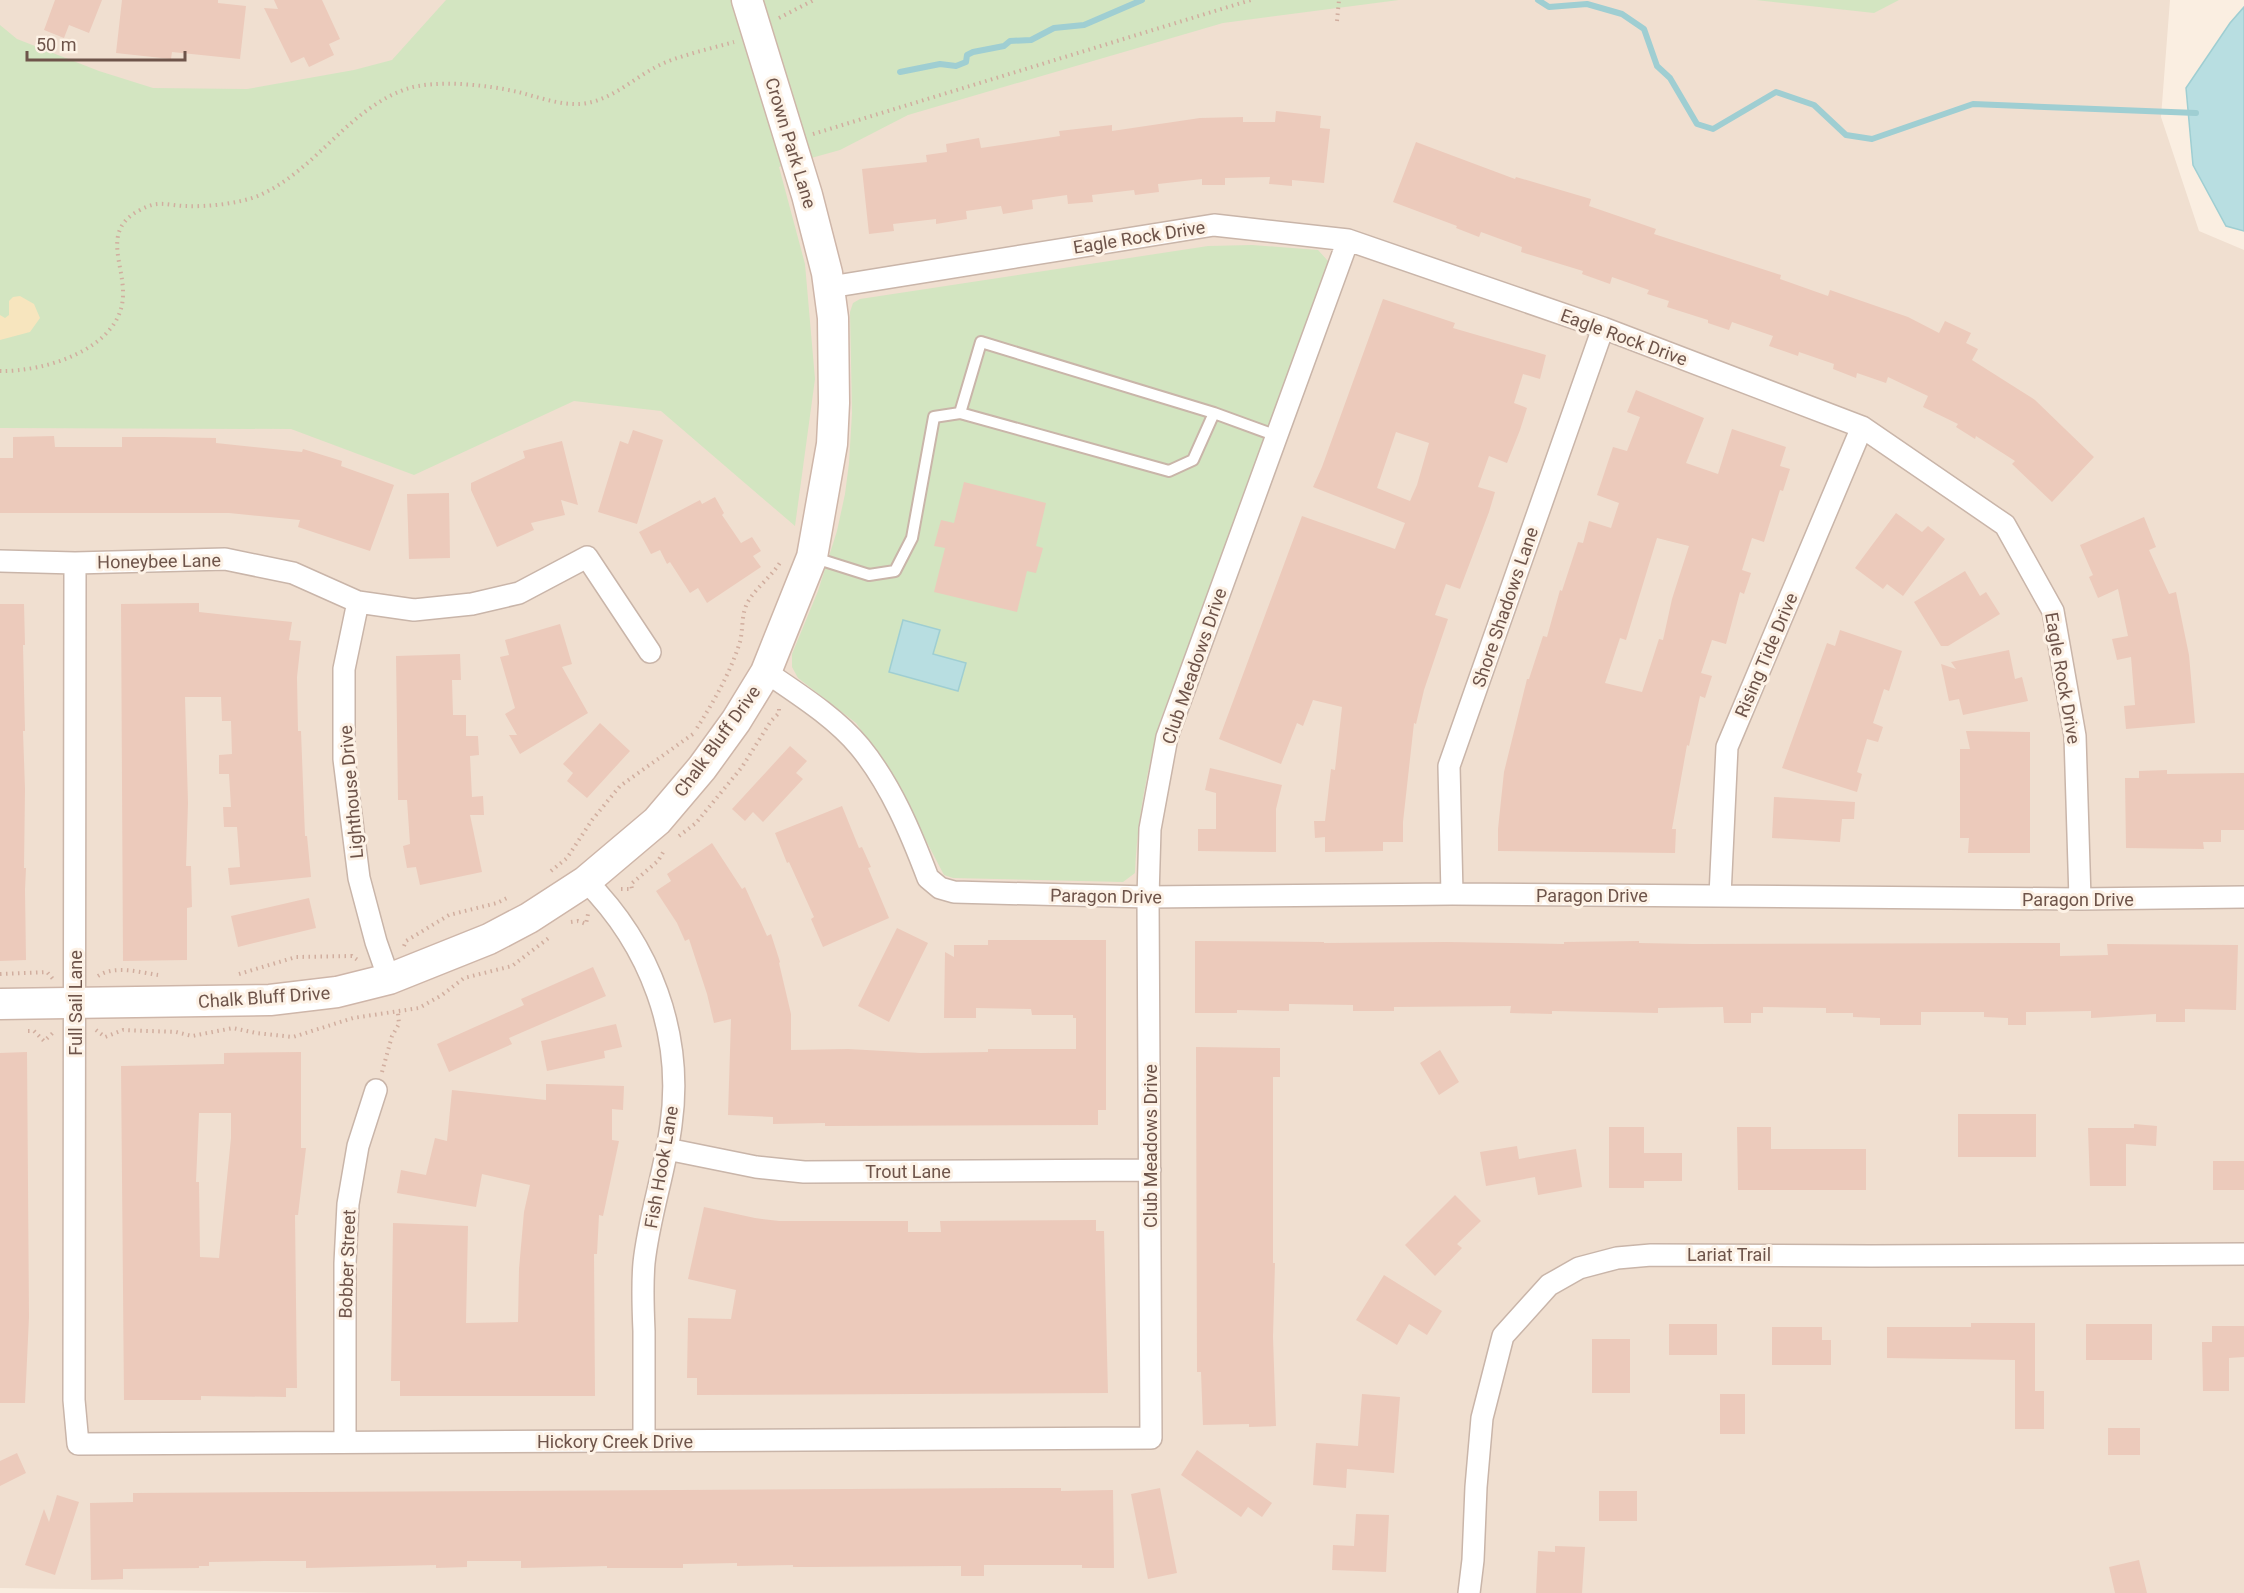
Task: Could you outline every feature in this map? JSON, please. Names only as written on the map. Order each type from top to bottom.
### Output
[{"type":"street","name":"Crown Park Lane","points":[[747,0],[819,240],[830,287]]},
{"type":"street","name":"Eagle Rock Drive","points":[[830,287],[1214,225],[1348,240],[1603,328],[1862,427],[2005,525],[2053,610],[2075,736],[2080,899]]},
{"type":"street","name":"Club Meadows Drive","points":[[1151,1438],[1148,897],[1150,829],[1167,737],[1348,240]]},
{"type":"street","name":"Chalk Bluff Drive","points":[[0,1004],[270,1000],[337,992],[389,979],[489,939],[529,918],[586,881],[657,821],[702,768],[736,721],[766,672],[832,444],[834,350],[830,287]]},
{"type":"street","name":"Shore Shadows Lane","points":[[1452,894],[1449,766],[1603,328]]},
{"type":"street","name":"Rising Tide Drive","points":[[1720,896],[1727,747],[1862,427]]},
{"type":"street","name":"Honeybee Lane","points":[[0,561],[225,559],[293,573],[358,602],[414,610],[472,604],[519,593],[587,557],[650,652]]},
{"type":"street","name":"Full Sail Lane","points":[[75,562],[74,1400],[78,1444]]},
{"type":"street","name":"Lighthouse Drive","points":[[358,602],[344,669],[344,759],[359,878],[376,942],[389,979]]},
{"type":"street","name":"Paragon Drive","points":[[766,672],[838,725],[860,747],[890,792],[928,878],[940,888],[954,892],[1148,897],[1452,894],[2080,899],[2244,897]]},
{"type":"street","name":"Fish Hook Lane","points":[[586,881],[605,900],[643,957],[661,1002],[674,1075],[673,1108],[667,1149],[650,1225],[644,1265],[644,1441]]},
{"type":"street","name":"Bobber Street","points":[[345,1442],[347,1214],[358,1146],[376,1090]]},
{"type":"street","name":"Trout Lane","points":[[667,1149],[756,1167],[804,1172],[1150,1170]]},
{"type":"street","name":"Lariat Trail","points":[[1469,1593],[1482,1418],[1503,1336],[1549,1285],[1579,1268],[1617,1258],[1652,1255],[2244,1254]]},
{"type":"street","name":"Hickory Creek Drive","points":[[78,1444],[1151,1438]]},
{"type":"lane","points":[[960,413],[981,342],[1214,413],[1277,436]]},
{"type":"lane","points":[[799,555],[868,575],[895,571],[912,538],[934,417],[960,413],[1169,471],[1194,460],[1214,413]]},
{"type":"path","points":[[771,23],[789,11],[814,0]]},
{"type":"path","points":[[790,141],[1251,0]]},
{"type":"path","points":[[1337,21],[1338,0]]},
{"type":"path","points":[[0,371],[47,366],[80,353],[106,334],[119,314],[123,295],[115,246],[121,228],[131,214],[148,206],[167,203],[182,206],[204,205],[258,196],[289,178],[366,110],[408,88],[441,84],[480,85],[511,90],[547,101],[578,104],[596,102],[609,97],[667,61],[735,42],[732,31]]},
{"type":"path","points":[[549,873],[567,858],[592,820],[620,786],[693,735],[729,672],[740,642],[744,610],[749,600],[777,568],[799,555]]},
{"type":"path","points":[[403,949],[406,941],[449,915],[497,903],[514,895]]},
{"type":"path","points":[[231,976],[296,957],[352,956],[362,963]]},
{"type":"path","points":[[95,979],[102,973],[120,970],[164,975]]},
{"type":"path","points":[[0,974],[47,972],[54,980]]},
{"type":"path","points":[[376,1090],[392,1036],[399,1024],[398,1012]]},
{"type":"path","points":[[24,1030],[34,1031],[44,1041],[55,1031]]},
{"type":"shaded area","points":[[0,0],[2170,0],[2161,117],[2199,231],[2244,250],[2244,1593],[372,1593],[0,1588]]},
{"type":"green space","points":[[446,0],[1399,0],[1223,23],[908,115],[840,150],[779,167],[805,264],[815,379],[795,526],[661,411],[574,401],[414,475],[291,429],[0,428],[0,25],[17,39],[99,71],[153,88],[247,89],[354,70],[392,60]]},
{"type":"green space","points":[[1756,0],[1899,0],[1874,13]]},
{"type":"green space","points":[[1252,245],[1318,250],[1328,261],[1329,276],[1160,721],[1143,796],[1135,873],[1123,882],[953,878],[944,875],[887,766],[856,723],[798,678],[792,667],[792,654],[818,591],[837,531],[845,494],[852,413],[850,312],[853,303],[860,299],[1208,246]]},
{"type":"sand","points":[[20,296],[34,304],[40,318],[30,332],[0,340],[0,315],[5,318],[9,315],[9,301],[13,297]]},
{"type":"water","points":[[2244,7],[2244,231],[2226,226],[2193,165],[2186,88],[2230,23]]},
{"type":"water","points":[[903,620],[940,630],[933,654],[966,663],[958,691],[889,672]]},
{"type":"building","points":[[55,0],[102,0],[89,33],[69,25],[64,38],[44,30]]},
{"type":"building","points":[[122,0],[218,0],[218,3],[246,6],[240,59],[172,52],[171,59],[116,53]]},
{"type":"building","points":[[274,0],[322,0],[340,39],[329,44],[334,55],[309,67],[304,57],[291,63],[264,8],[278,9]]},
{"type":"building","points":[[1276,111],[1321,116],[1320,128],[1330,129],[1324,183],[1292,180],[1292,186],[1269,184],[1270,177],[1225,178],[1225,185],[1202,185],[1202,179],[1158,184],[1159,192],[1135,195],[1134,190],[1092,195],[1093,202],[1068,204],[1067,195],[1032,200],[1033,209],[1003,214],[1001,206],[966,211],[967,219],[936,224],[936,219],[893,224],[894,231],[869,234],[862,169],[927,162],[926,155],[947,152],[946,144],[979,138],[981,148],[1060,136],[1059,131],[1112,125],[1112,131],[1200,118],[1243,117],[1243,122],[1275,122]]},
{"type":"building","points":[[1416,142],[1515,179],[1516,177],[1591,199],[1589,206],[1656,229],[1654,234],[1781,275],[1780,279],[1828,296],[1830,290],[1908,317],[1939,333],[1945,321],[1971,333],[1966,343],[1978,349],[1972,360],[2035,400],[2094,457],[2052,502],[2012,464],[2015,461],[1976,436],[1975,439],[1956,427],[1958,424],[1923,407],[1928,396],[1888,377],[1886,383],[1857,373],[1856,378],[1833,369],[1834,364],[1799,352],[1798,356],[1769,346],[1773,336],[1732,322],[1729,330],[1708,323],[1708,320],[1667,307],[1669,301],[1647,294],[1649,290],[1612,277],[1610,284],[1582,274],[1583,271],[1521,252],[1522,247],[1481,232],[1479,237],[1456,228],[1457,226],[1393,202]]},
{"type":"building","points":[[1383,299],[1455,323],[1453,328],[1546,355],[1540,379],[1523,374],[1514,403],[1527,408],[1520,430],[1507,463],[1489,456],[1478,487],[1495,492],[1489,512],[1460,589],[1446,584],[1435,615],[1448,619],[1424,690],[1416,724],[1414,723],[1403,822],[1403,842],[1383,842],[1383,851],[1325,852],[1325,837],[1315,838],[1314,821],[1325,821],[1331,769],[1335,770],[1342,707],[1313,700],[1303,726],[1297,723],[1281,764],[1219,739],[1302,516],[1395,549],[1405,523],[1313,487]],"holes":[[[1396,432],[1429,443],[1410,501],[1377,488]]]},
{"type":"building","points":[[1636,390],[1704,418],[1686,463],[1718,474],[1732,429],[1786,447],[1780,466],[1790,469],[1783,491],[1780,490],[1764,542],[1752,538],[1742,570],[1751,573],[1744,594],[1740,592],[1726,644],[1712,640],[1701,673],[1712,676],[1705,698],[1700,696],[1689,746],[1687,745],[1672,829],[1676,829],[1675,853],[1498,851],[1504,772],[1527,679],[1529,679],[1543,636],[1547,637],[1560,590],[1562,591],[1578,542],[1583,543],[1589,521],[1611,528],[1619,503],[1597,495],[1613,447],[1627,451],[1640,417],[1627,412]],"holes":[[[1657,538],[1689,546],[1672,599],[1663,640],[1659,639],[1642,692],[1605,683],[1620,638],[1626,640]]]},
{"type":"building","points":[[633,430],[663,440],[637,524],[598,512],[620,441],[628,444]]},
{"type":"building","points":[[54,436],[55,447],[122,447],[122,437],[163,437],[216,438],[216,443],[302,452],[303,449],[342,461],[341,466],[394,485],[370,551],[298,527],[300,520],[229,513],[0,513],[0,458],[13,458],[13,437]]},
{"type":"building","points":[[562,441],[578,505],[561,500],[565,515],[531,523],[534,530],[497,547],[471,490],[471,483],[525,458],[523,451]]},
{"type":"building","points":[[964,482],[1046,503],[1036,546],[1043,548],[1036,573],[1027,571],[1017,612],[934,592],[945,548],[934,546],[941,520],[954,523]]},
{"type":"building","points":[[449,493],[450,558],[409,559],[407,494]]},
{"type":"building","points":[[715,497],[724,513],[722,515],[741,543],[752,537],[761,551],[753,556],[761,567],[707,603],[698,588],[690,593],[670,562],[667,564],[660,550],[651,554],[639,532],[700,500],[702,504]]},
{"type":"building","points":[[1896,513],[1922,532],[1928,526],[1945,539],[1903,596],[1887,584],[1883,589],[1855,568]]},
{"type":"building","points":[[2144,517],[2156,547],[2149,550],[2169,594],[2176,592],[2189,655],[2195,723],[2126,729],[2124,706],[2135,705],[2131,657],[2117,660],[2112,639],[2128,636],[2118,589],[2098,598],[2089,577],[2093,575],[2080,545]]},
{"type":"building","points":[[1965,571],[1980,596],[1986,592],[2000,614],[1948,646],[1941,646],[1914,602]]},
{"type":"building","points":[[199,603],[199,612],[292,622],[289,640],[301,641],[297,677],[298,731],[301,731],[305,836],[307,836],[311,877],[230,885],[228,868],[240,867],[237,827],[224,827],[223,807],[231,807],[229,774],[219,774],[219,755],[232,754],[231,721],[222,721],[221,697],[185,697],[188,803],[186,866],[191,866],[192,907],[187,908],[187,960],[123,961],[121,604]]},
{"type":"building","points":[[0,604],[24,604],[26,960],[0,961]]},
{"type":"building","points":[[560,624],[572,664],[562,667],[588,713],[520,754],[509,735],[517,735],[505,714],[515,708],[500,657],[509,655],[505,640]]},
{"type":"building","points":[[1840,630],[1902,651],[1889,691],[1884,689],[1873,723],[1883,727],[1878,742],[1867,739],[1857,772],[1862,774],[1857,792],[1782,768],[1827,643],[1835,646]]},
{"type":"building","points":[[2009,650],[2015,679],[2022,677],[2028,701],[1963,715],[1959,699],[1949,701],[1941,664],[1956,669],[1951,662]]},
{"type":"building","points":[[460,654],[461,680],[452,680],[453,715],[466,715],[466,736],[478,736],[479,755],[470,756],[472,797],[483,796],[484,815],[470,815],[482,872],[420,885],[416,867],[407,868],[403,846],[410,844],[407,800],[398,800],[396,656]]},
{"type":"building","points":[[600,723],[630,751],[587,798],[567,781],[573,773],[563,764]]},
{"type":"building","points":[[1966,731],[2030,732],[2030,853],[1968,853],[1969,838],[1960,838],[1960,749],[1970,749]]},
{"type":"building","points":[[790,746],[807,761],[796,773],[803,779],[763,822],[753,812],[745,821],[732,809]]},
{"type":"building","points":[[1210,768],[1282,785],[1276,809],[1276,852],[1198,851],[1198,829],[1216,829],[1216,793],[1205,790]]},
{"type":"building","points":[[2167,770],[2167,774],[2244,773],[2244,830],[2221,830],[2221,842],[2203,842],[2204,849],[2126,848],[2125,778],[2139,778],[2139,771]]},
{"type":"building","points":[[1774,797],[1855,802],[1854,819],[1842,819],[1840,842],[1772,838]]},
{"type":"building","points":[[842,806],[859,848],[862,847],[871,867],[868,868],[889,918],[823,947],[811,919],[814,917],[775,833]]},
{"type":"building","points":[[712,843],[742,889],[745,887],[767,936],[771,934],[780,962],[791,1014],[791,1050],[848,1049],[921,1053],[988,1052],[988,1049],[1076,1049],[1076,1018],[1073,1018],[1073,1015],[1032,1015],[1031,1009],[976,1008],[976,1018],[944,1018],[945,952],[954,957],[954,945],[988,945],[988,940],[1106,940],[1106,1110],[1098,1110],[1098,1125],[825,1126],[825,1123],[773,1124],[773,1117],[728,1115],[731,1019],[714,1023],[689,939],[685,941],[677,923],[656,891],[671,881],[667,874]]},
{"type":"building","points":[[309,898],[316,928],[238,947],[231,916]]},
{"type":"building","points":[[897,928],[928,943],[889,1022],[858,1006]]},
{"type":"building","points":[[1195,941],[1564,944],[1564,942],[1639,941],[1639,943],[1693,944],[2060,943],[2060,956],[2108,955],[2107,944],[2238,945],[2236,1010],[2185,1009],[2185,1022],[2156,1022],[2156,1014],[2091,1018],[2091,1011],[2026,1012],[2026,1025],[2008,1025],[2008,1018],[1984,1017],[1984,1012],[1921,1012],[1921,1025],[1880,1025],[1880,1018],[1853,1017],[1853,1013],[1826,1013],[1826,1008],[1763,1007],[1763,1013],[1751,1013],[1751,1023],[1724,1023],[1723,1007],[1658,1008],[1658,1013],[1552,1011],[1552,1014],[1510,1013],[1511,1006],[1394,1007],[1394,1011],[1353,1011],[1353,1005],[1289,1004],[1289,1011],[1237,1010],[1237,1013],[1195,1013]]},
{"type":"building","points":[[593,967],[606,996],[509,1038],[512,1044],[449,1072],[437,1044],[524,1005],[521,999]]},
{"type":"building","points":[[616,1024],[622,1047],[604,1051],[605,1058],[547,1071],[541,1041]]},
{"type":"building","points":[[1196,1047],[1280,1048],[1280,1077],[1273,1077],[1273,1263],[1275,1263],[1273,1337],[1276,1426],[1203,1425],[1201,1372],[1197,1372]]},
{"type":"building","points":[[1440,1050],[1459,1082],[1439,1095],[1420,1063]]},
{"type":"building","points":[[27,1052],[29,1317],[25,1403],[0,1403],[0,1053]]},
{"type":"building","points":[[301,1052],[301,1148],[306,1148],[298,1215],[295,1215],[297,1388],[286,1388],[286,1397],[201,1396],[201,1400],[124,1400],[121,1066],[224,1064],[224,1053]],"holes":[[[199,1113],[231,1113],[231,1138],[219,1258],[200,1257],[199,1182],[196,1182]]]},
{"type":"building","points":[[546,1084],[624,1086],[623,1110],[612,1109],[612,1140],[619,1141],[603,1216],[599,1215],[597,1254],[594,1254],[595,1396],[400,1396],[400,1381],[391,1381],[393,1223],[468,1226],[466,1323],[518,1322],[519,1269],[524,1212],[530,1185],[482,1174],[476,1207],[397,1193],[401,1170],[426,1175],[435,1138],[447,1141],[452,1090],[546,1100]]},
{"type":"building","points":[[1958,1114],[2036,1114],[2036,1157],[1958,1157]]},
{"type":"building","points":[[2134,1124],[2157,1126],[2156,1146],[2126,1144],[2126,1186],[2090,1186],[2088,1128],[2134,1128]]},
{"type":"building","points":[[1609,1127],[1644,1127],[1644,1153],[1682,1153],[1682,1181],[1644,1181],[1644,1188],[1609,1188]]},
{"type":"building","points":[[1737,1127],[1771,1127],[1771,1149],[1866,1149],[1866,1190],[1738,1190]]},
{"type":"building","points":[[1517,1146],[1519,1159],[1576,1149],[1582,1187],[1538,1195],[1535,1177],[1486,1186],[1480,1152]]},
{"type":"building","points":[[2213,1161],[2244,1161],[2244,1190],[2213,1190]]},
{"type":"building","points":[[1455,1195],[1481,1221],[1457,1244],[1462,1248],[1435,1276],[1405,1245]]},
{"type":"building","points":[[704,1207],[779,1221],[908,1221],[908,1232],[941,1232],[940,1221],[1096,1220],[1096,1231],[1104,1231],[1108,1393],[697,1395],[697,1378],[687,1378],[688,1318],[731,1319],[736,1290],[688,1279]]},
{"type":"building","points":[[1384,1275],[1442,1311],[1427,1335],[1409,1324],[1397,1345],[1356,1320]]},
{"type":"building","points":[[1971,1323],[2035,1323],[2035,1391],[2044,1391],[2044,1429],[2015,1429],[2015,1360],[1887,1358],[1887,1327],[1971,1327]]},
{"type":"building","points":[[1669,1324],[1717,1324],[1717,1355],[1669,1355]]},
{"type":"building","points":[[2086,1324],[2152,1324],[2152,1360],[2086,1360]]},
{"type":"building","points":[[2212,1326],[2244,1326],[2244,1357],[2229,1358],[2229,1391],[2203,1391],[2202,1342],[2212,1342]]},
{"type":"building","points":[[1772,1327],[1822,1327],[1822,1340],[1831,1340],[1831,1365],[1772,1365]]},
{"type":"building","points":[[1592,1339],[1630,1339],[1630,1393],[1592,1393]]},
{"type":"building","points":[[1362,1394],[1400,1397],[1394,1473],[1347,1469],[1346,1488],[1313,1485],[1316,1443],[1358,1446]]},
{"type":"building","points":[[1720,1394],[1745,1394],[1745,1434],[1720,1434]]},
{"type":"building","points":[[2108,1428],[2140,1428],[2140,1455],[2108,1455]]},
{"type":"building","points":[[1197,1450],[1272,1503],[1262,1517],[1248,1507],[1241,1517],[1181,1475]]},
{"type":"building","points":[[17,1453],[26,1473],[0,1486],[0,1461]]},
{"type":"building","points":[[1061,1488],[1061,1491],[1113,1490],[1114,1568],[1082,1568],[1082,1565],[984,1565],[984,1576],[961,1576],[961,1566],[793,1567],[793,1565],[737,1566],[737,1563],[683,1564],[683,1568],[607,1568],[607,1566],[521,1568],[521,1561],[467,1561],[467,1567],[436,1568],[436,1565],[306,1568],[306,1561],[264,1561],[209,1562],[209,1566],[199,1566],[199,1568],[123,1569],[123,1579],[91,1580],[90,1503],[133,1502],[133,1493]]},
{"type":"building","points":[[1160,1488],[1177,1573],[1148,1579],[1131,1494]]},
{"type":"building","points":[[1599,1491],[1637,1491],[1637,1521],[1599,1521]]},
{"type":"building","points":[[57,1495],[79,1502],[55,1575],[25,1565],[44,1509],[49,1522]]},
{"type":"building","points":[[1356,1514],[1389,1515],[1386,1572],[1332,1570],[1333,1545],[1354,1546]]},
{"type":"building","points":[[1555,1546],[1585,1547],[1582,1593],[1536,1593],[1538,1551],[1555,1552]]},
{"type":"building","points":[[2139,1560],[2147,1593],[2115,1593],[2109,1567]]},
{"type":"waterway","points":[[900,72],[940,64],[956,66],[966,62],[967,55],[973,52],[1004,46],[1010,41],[1031,40],[1054,28],[1084,25],[1142,0]]},
{"type":"waterway","points":[[1538,0],[1549,7],[1587,4],[1622,14],[1644,29],[1657,66],[1670,78],[1697,124],[1713,129],[1776,92],[1814,105],[1846,135],[1872,139],[1973,104],[2196,113]]}]
